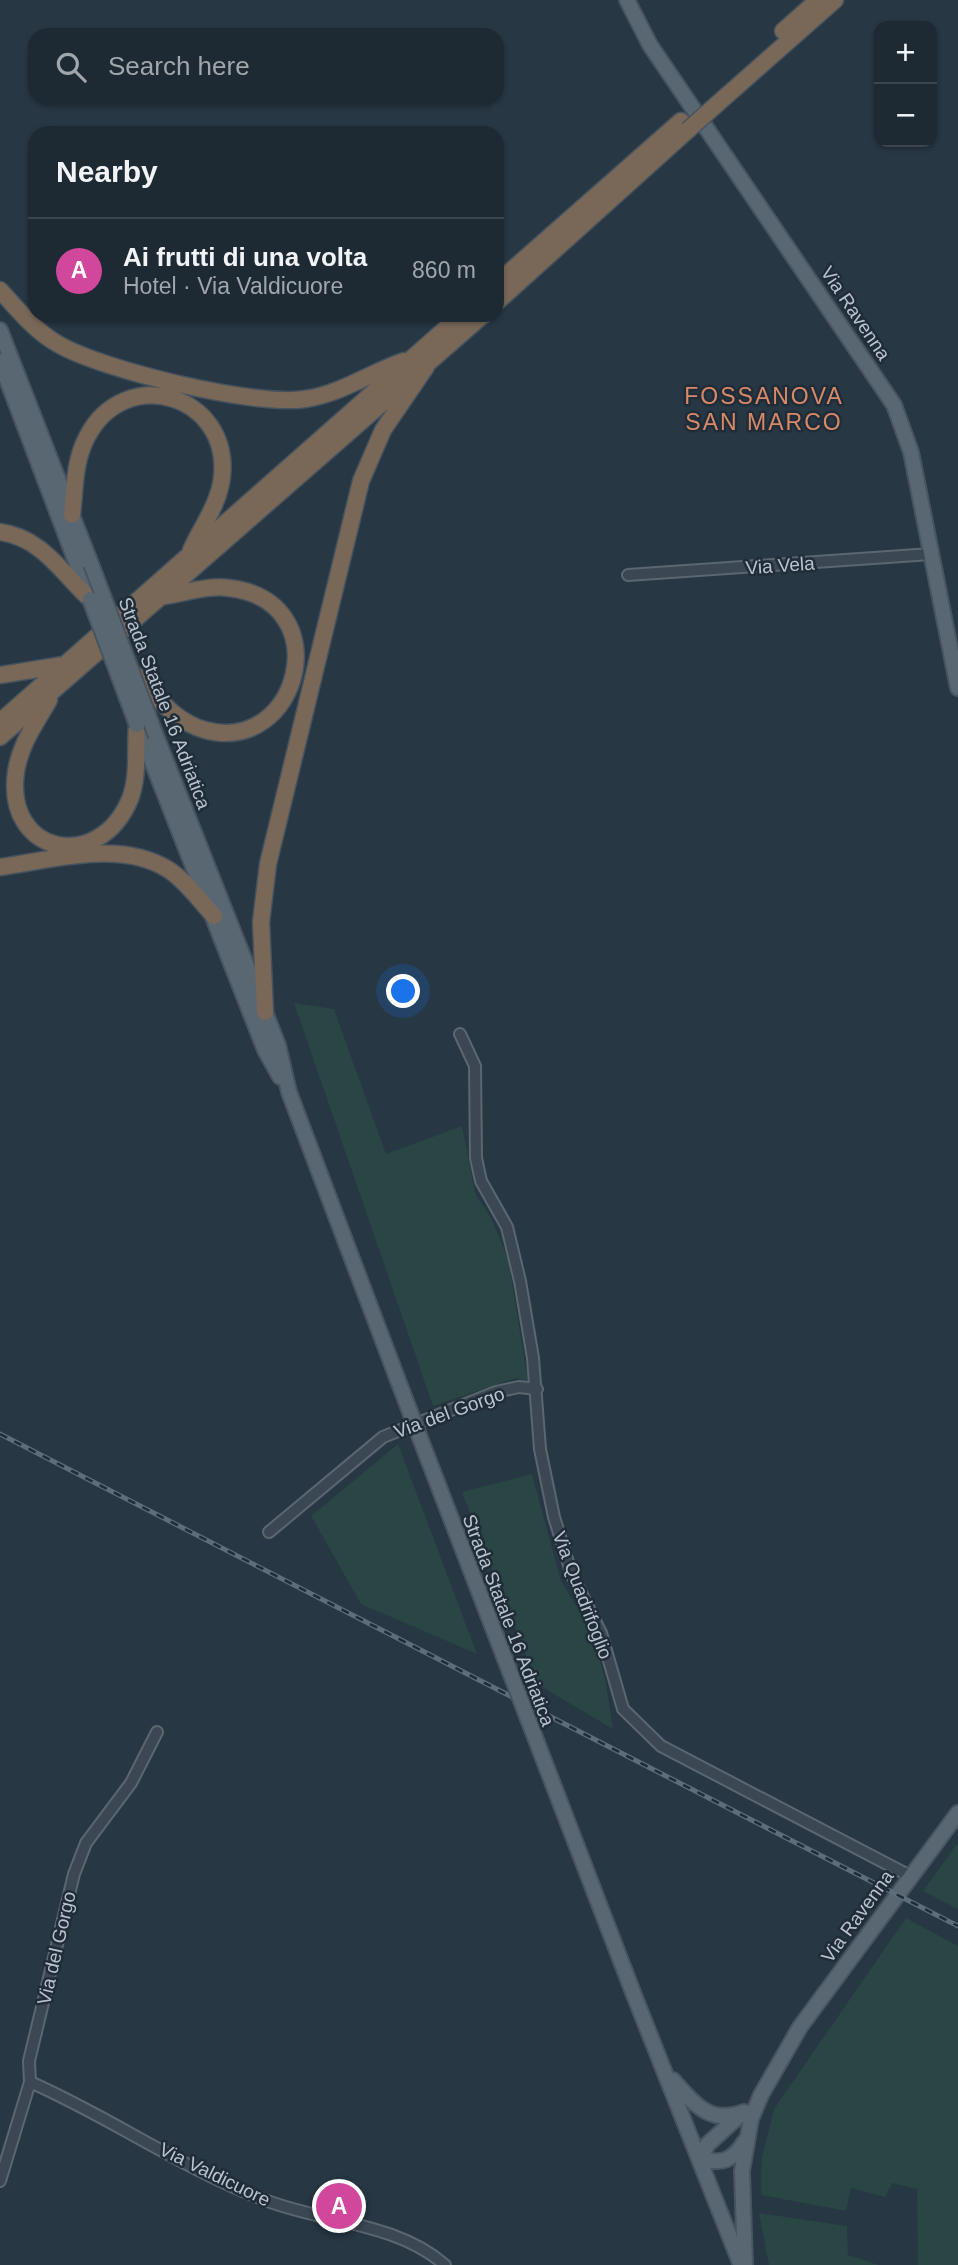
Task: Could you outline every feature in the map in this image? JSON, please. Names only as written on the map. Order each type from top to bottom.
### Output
[{"type":"highway","points":[[504,277],[684,126],[818,0]]},
{"type":"highway","points":[[713,100],[835,0]]},
{"type":"highway","points":[[504,295],[667,141]]},
{"type":"highway","points":[[0,290],[28,319]]},
{"type":"highway","points":[[30,322],[40,332],[70,351],[116,366],[260,400],[293,401],[320,396],[380,369],[410,360]]},
{"type":"highway","points":[[0,722],[453,322]]},
{"type":"highway","points":[[0,737],[475,322]]},
{"type":"highway","points":[[265,1012],[261,922],[268,864],[356,500],[383,430],[426,367]]},
{"type":"highway","points":[[72,515],[77,461],[87,436],[103,416],[119,403],[140,395],[163,396],[184,403],[200,414],[214,432],[223,464],[220,488],[213,509],[186,559]]},
{"type":"highway","points":[[0,532],[27,539],[57,562],[90,599]]},
{"type":"highway","points":[[131,671],[180,719],[218,733],[236,732],[257,725],[273,713],[285,696],[296,668],[297,649],[284,618],[264,600],[248,592],[218,587],[163,597]]},
{"type":"highway","points":[[0,675],[63,665]]},
{"type":"highway","points":[[56,688],[29,732],[16,772],[18,806],[34,834],[51,844],[69,847],[87,844],[104,835],[120,818],[130,798],[145,745],[137,725]]},
{"type":"highway","points":[[0,867],[96,855],[132,856],[169,870],[214,916]]},
{"type":"main road","name":"Via Ravenna","points":[[627,0],[650,45],[894,405],[907,435],[958,688]]},
{"type":"main road","name":"Strada Statale 16 Adriatica","points":[[0,330],[72,515],[90,599],[137,725]]},
{"type":"main road","name":"Strada Statale 16 Adriatica","points":[[0,361],[131,671],[145,745],[265,1050],[289,1092]]},
{"type":"main road","name":"Strada Statale 16 Adriatica","points":[[145,745],[278,1045],[289,1092],[402,1391],[634,1995],[700,2158]]},
{"type":"main road","name":"Via Ravenna","points":[[700,2158],[708,2144],[761,2095],[793,2044],[800,2027],[958,1813]]},
{"type":"main road","name":"Via Ravenna","points":[[793,2044],[808,2032],[958,1827]]},
{"type":"main road","points":[[665,2069],[688,2099],[704,2112],[724,2117],[744,2112]]},
{"type":"main road","name":"Via Ravenna","points":[[743,2265],[741,2194],[747,2137],[761,2095]]},
{"type":"main road","name":"Via Ravenna","points":[[700,2158],[720,2162],[731,2159],[747,2137]]},
{"type":"main road","name":"Via Ravenna","points":[[700,2158],[743,2265]]},
{"type":"street","name":"Via Vela","points":[[628,575],[932,554]]},
{"type":"street","name":"Via Quadrifoglio","points":[[460,1034],[475,1066],[476,1158],[481,1181],[496,1202],[514,1251],[537,1389],[540,1449],[557,1527],[580,1596],[601,1633],[617,1695],[632,1721],[661,1746],[910,1876]]},
{"type":"street","name":"Via del Gorgo","points":[[269,1532],[383,1437],[496,1392],[519,1387],[537,1389]]},
{"type":"street","name":"Via del Gorgo","points":[[0,2181],[30,2082],[29,2060],[74,1874],[86,1843],[131,1783],[157,1732]]},
{"type":"street","name":"Via Valdicuore","points":[[30,2082],[255,2196],[406,2240],[445,2265]]},
{"type":"green space","points":[[294,1003],[334,1009],[386,1154],[462,1126],[475,1193],[492,1220],[508,1258],[528,1381],[516,1378],[433,1406]]},
{"type":"green space","points":[[398,1444],[477,1654],[361,1604],[311,1516]]},
{"type":"green space","points":[[532,1474],[561,1581],[591,1629],[606,1683],[613,1729],[537,1684],[462,1492]]},
{"type":"green space","points":[[958,1842],[958,1909],[923,1891]]},
{"type":"green space","points":[[906,1918],[958,1946],[958,2265],[918,2265],[917,2189],[892,2183],[885,2197],[851,2188],[846,2211],[761,2195],[762,2157],[774,2109]]},
{"type":"green space","points":[[759,2213],[847,2226],[848,2255],[879,2265],[769,2265]]},
{"type":"railway","points":[[0,1434],[958,1926]]},
{"type":"place","name":"Ai frutti di una volta","points":[[339,2206]]},
{"type":"district","name":"FOSSANOVA SAN MARCO","points":[[764,409]]}]
